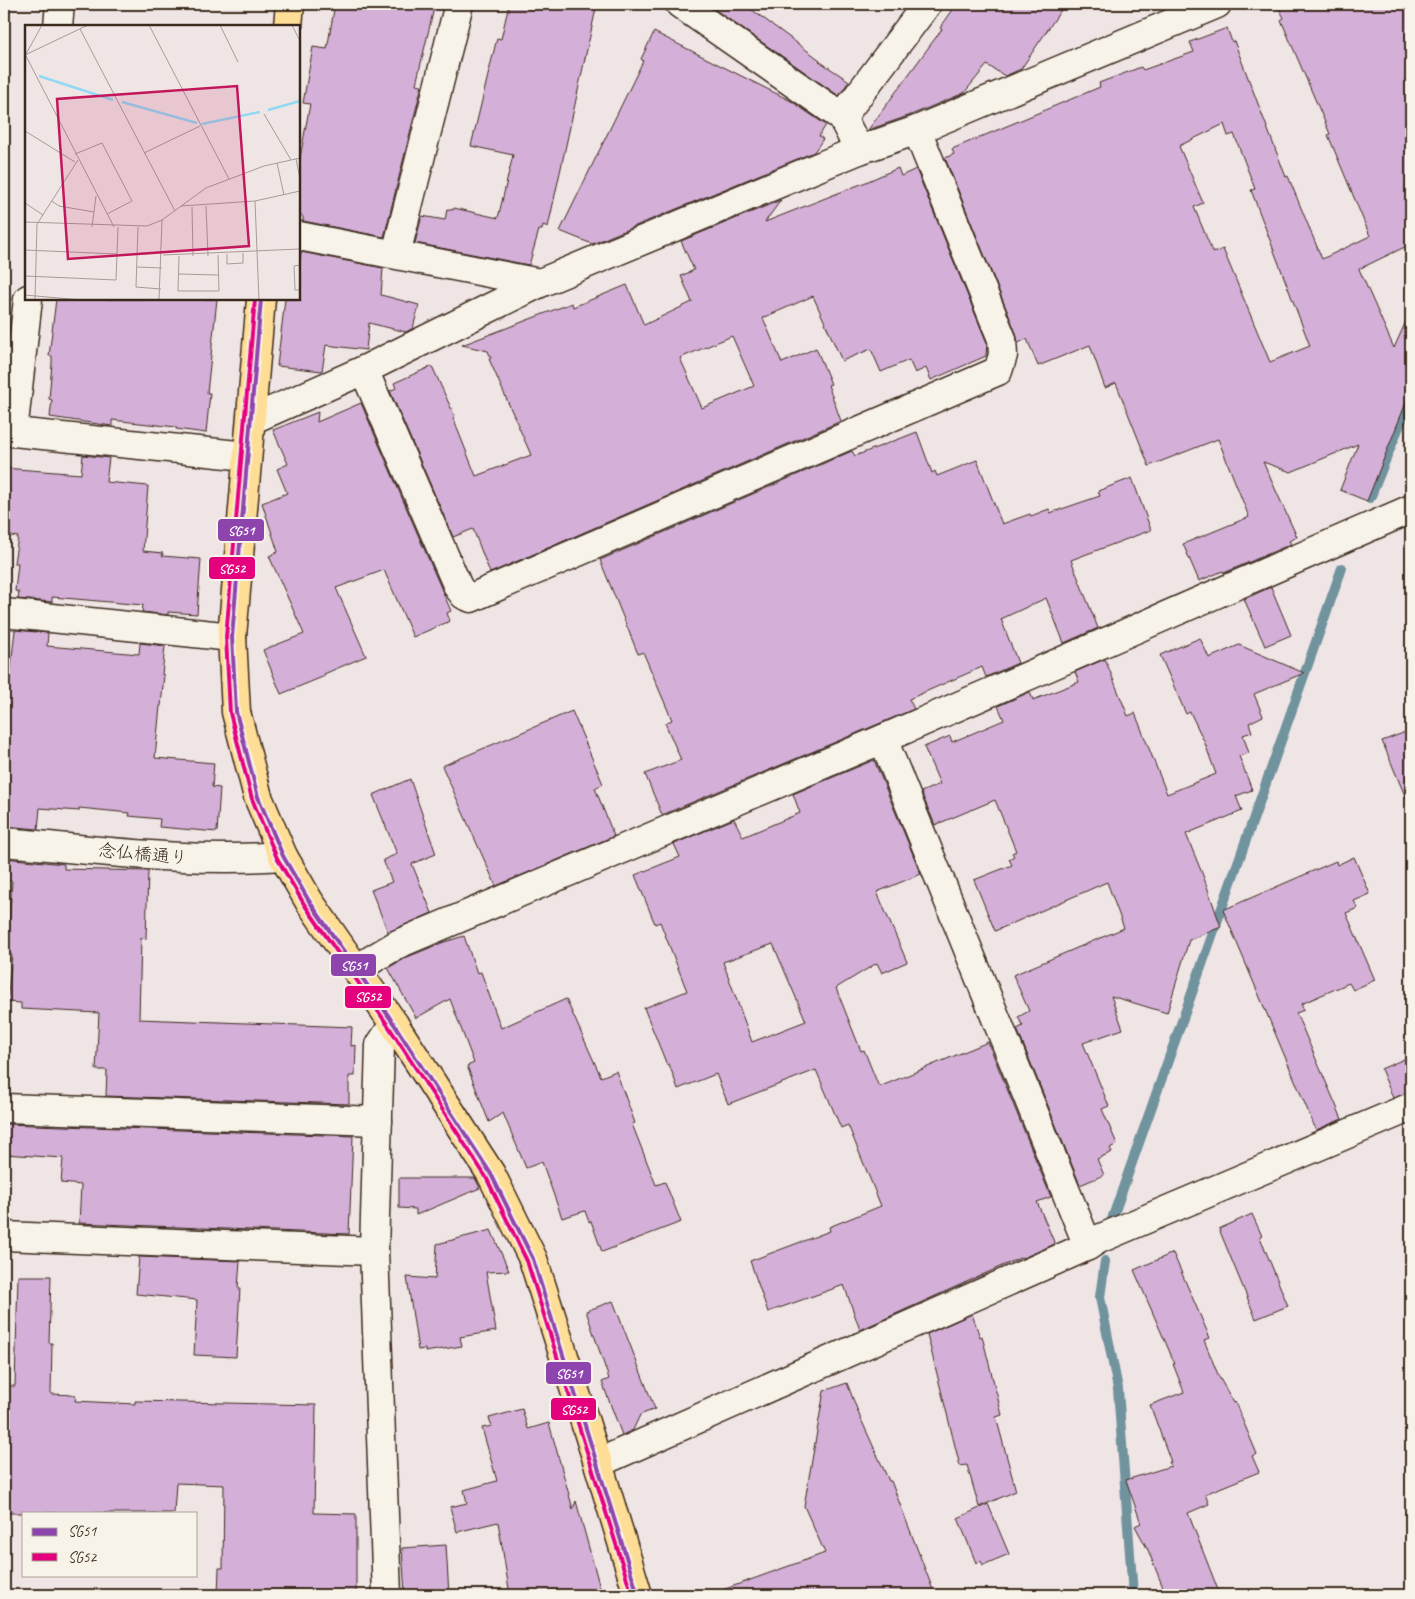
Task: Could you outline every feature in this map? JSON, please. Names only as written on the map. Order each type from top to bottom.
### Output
[{"type":"main road","points":[[288,25],[290,4]]},
{"type":"main road","points":[[261,300],[232,637],[236,712],[258,797],[283,856],[309,901],[394,1024],[491,1174],[533,1259],[638,1595]]},
{"type":"street","points":[[58,25],[60,4]]},
{"type":"street","points":[[396,254],[459,4]]},
{"type":"street","points":[[680,4],[842,117],[859,150]]},
{"type":"street","points":[[842,117],[926,4]]},
{"type":"street","points":[[251,420],[364,370],[540,283],[859,150],[917,130],[1217,4]]},
{"type":"street","points":[[364,370],[458,587],[464,595],[471,598],[998,371],[1003,355],[1002,339],[917,130]]},
{"type":"street","points":[[300,236],[540,283]]},
{"type":"street","points":[[28,300],[8,431],[247,456]]},
{"type":"street","points":[[356,969],[398,944],[883,739],[1411,509]]},
{"type":"street","points":[[4,613],[232,637]]},
{"type":"street","points":[[883,739],[1088,1246]]},
{"type":"street","name":"念仏橋通り","points":[[4,842],[188,858],[240,859],[283,856]]},
{"type":"street","points":[[387,1595],[374,1251],[380,1045],[394,1024]]},
{"type":"street","points":[[598,1463],[1088,1246],[1099,1239],[1411,1107]]},
{"type":"street","points":[[4,1108],[378,1121]]},
{"type":"street","points":[[4,1236],[374,1251]]},
{"type":"building","points":[[335,4],[435,4],[416,84],[422,85],[384,237],[303,221],[300,213],[300,158],[310,104],[303,103],[313,47],[327,49]]},
{"type":"building","points":[[509,4],[597,4],[548,227],[543,225],[542,230],[539,230],[529,265],[415,243],[422,216],[445,220],[447,209],[453,210],[454,208],[498,218],[513,155],[471,146],[497,38],[501,39]]},
{"type":"building","points":[[707,4],[744,4],[819,61],[849,81],[839,96]]},
{"type":"building","points":[[957,4],[1065,4],[1021,69],[1005,76],[987,65],[964,93],[868,130],[942,29],[940,28]]},
{"type":"building","points":[[1277,4],[1411,4],[1411,244],[1359,269],[1394,348],[1411,310],[1411,390],[1367,501],[1340,490],[1358,444],[1291,472],[1263,462],[1297,537],[1289,541],[1291,544],[1224,573],[1223,571],[1199,581],[1183,544],[1249,517],[1218,439],[1149,466],[1116,383],[1105,388],[1090,345],[1038,366],[1027,339],[1018,343],[1016,333],[945,158],[954,154],[952,149],[1100,87],[1099,83],[1141,67],[1143,70],[1194,52],[1190,42],[1227,28],[1232,42],[1234,41],[1286,177],[1288,176],[1322,259],[1370,236],[1328,135],[1330,134],[1281,20],[1284,18]],"holes":[[[1224,124],[1228,136],[1234,134],[1255,189],[1251,190],[1310,346],[1270,362],[1223,249],[1213,253],[1194,207],[1203,203],[1179,146]]]},
{"type":"building","points":[[654,32],[791,101],[826,125],[819,136],[823,139],[814,152],[592,244],[560,231],[643,61],[641,59]]},
{"type":"building","points":[[898,168],[901,176],[916,169],[987,343],[986,356],[931,380],[926,368],[915,373],[909,360],[881,372],[871,349],[842,361],[813,296],[763,318],[782,363],[816,348],[831,384],[828,385],[841,421],[490,573],[473,529],[453,537],[390,391],[396,388],[394,383],[432,366],[455,417],[453,418],[476,476],[531,455],[489,359],[491,358],[488,351],[462,345],[572,303],[573,307],[627,285],[644,325],[692,302],[681,276],[694,270],[681,241],[781,200],[765,222]],"holes":[[[732,336],[754,386],[702,408],[680,358]]]},
{"type":"building","points":[[301,252],[383,268],[381,295],[419,305],[413,328],[406,332],[369,323],[366,350],[326,345],[322,371],[277,366],[285,300],[300,300]]},
{"type":"building","points":[[56,300],[217,300],[207,393],[210,393],[206,433],[176,429],[176,427],[112,420],[112,426],[50,417],[52,400],[49,399],[52,356],[49,356]]},
{"type":"building","points":[[361,403],[451,611],[447,613],[450,621],[413,637],[384,570],[336,588],[366,656],[324,674],[325,676],[281,694],[263,650],[304,634],[269,556],[278,552],[262,503],[287,493],[277,469],[288,464],[273,430],[318,412],[317,422]]},
{"type":"building","points":[[917,432],[932,473],[935,471],[937,476],[977,460],[1002,524],[1049,509],[1050,513],[1100,496],[1098,491],[1132,478],[1151,530],[1071,560],[1098,628],[1064,643],[1046,598],[1001,619],[1018,663],[986,677],[982,667],[909,699],[914,709],[662,815],[645,774],[681,760],[665,723],[672,720],[643,652],[638,654],[600,560],[852,451],[855,456]]},
{"type":"building","points":[[83,455],[109,458],[106,482],[148,486],[143,551],[163,553],[162,556],[201,559],[197,614],[168,612],[168,615],[142,612],[143,605],[52,597],[52,602],[18,599],[19,592],[15,591],[18,563],[14,563],[18,537],[4,535],[4,468],[81,474]]},
{"type":"building","points":[[1271,587],[1291,635],[1265,646],[1244,599]]},
{"type":"building","points":[[15,630],[48,633],[47,646],[139,654],[140,643],[165,646],[162,675],[164,675],[155,758],[214,763],[212,787],[220,788],[217,832],[159,827],[160,819],[129,816],[130,813],[79,808],[79,811],[40,808],[38,829],[5,826],[9,795],[4,794],[4,684],[9,684]]},
{"type":"building","points":[[1200,638],[1209,658],[1239,645],[1304,673],[1254,694],[1263,716],[1249,723],[1252,732],[1243,735],[1249,753],[1239,756],[1252,790],[1236,796],[1242,811],[1186,834],[1221,927],[1189,940],[1167,1013],[1111,996],[1123,1029],[1083,1043],[1109,1106],[1102,1109],[1117,1144],[1110,1148],[1112,1152],[1097,1159],[1104,1175],[1080,1185],[1017,1029],[1023,1026],[1018,1017],[1029,1011],[1013,975],[1124,928],[1107,882],[995,931],[974,880],[1012,865],[1009,859],[1014,856],[1012,853],[1016,851],[995,800],[935,825],[921,792],[940,784],[924,747],[950,736],[952,742],[1004,720],[998,706],[1030,692],[1033,700],[1079,682],[1075,672],[1105,659],[1128,716],[1135,713],[1167,794],[1216,774],[1204,741],[1190,712],[1186,714],[1160,655]]},
{"type":"building","points":[[572,711],[603,784],[595,788],[614,836],[496,886],[442,766]]},
{"type":"building","points":[[1411,730],[1411,810],[1382,741]]},
{"type":"building","points":[[874,760],[921,874],[877,892],[907,962],[882,973],[877,963],[836,988],[861,1051],[864,1050],[879,1087],[988,1042],[1051,1197],[1037,1202],[1055,1244],[860,1330],[844,1285],[768,1312],[750,1261],[830,1231],[829,1227],[881,1206],[848,1125],[841,1128],[816,1070],[728,1104],[716,1074],[678,1089],[644,1008],[687,991],[660,922],[655,924],[635,875],[680,857],[674,844],[734,819],[743,837],[800,813],[793,794]],"holes":[[[773,944],[806,1021],[752,1042],[723,962]]]},
{"type":"building","points":[[410,779],[436,854],[412,864],[432,913],[388,932],[371,890],[392,882],[383,860],[397,854],[373,795]]},
{"type":"building","points":[[1354,857],[1370,894],[1354,901],[1358,908],[1346,913],[1375,980],[1353,990],[1349,983],[1301,1004],[1304,1010],[1296,1013],[1342,1119],[1316,1130],[1223,910],[1336,861],[1337,865]]},
{"type":"building","points":[[4,858],[64,864],[64,869],[148,871],[146,939],[141,938],[139,1019],[352,1027],[351,1046],[356,1045],[355,1076],[349,1076],[349,1104],[106,1096],[107,1070],[96,1070],[99,1013],[21,1009],[21,1003],[7,1002],[12,955],[7,954],[12,881],[4,880]]},
{"type":"building","points":[[464,936],[477,973],[481,972],[501,1028],[566,999],[601,1077],[616,1071],[635,1123],[632,1124],[656,1185],[665,1182],[681,1222],[602,1252],[591,1221],[589,1222],[585,1211],[562,1218],[542,1162],[526,1168],[503,1113],[489,1122],[467,1066],[474,1063],[450,999],[416,1018],[388,968],[405,958]]},
{"type":"building","points":[[1411,1056],[1411,1092],[1393,1098],[1381,1069]]},
{"type":"building","points":[[4,1124],[353,1136],[349,1234],[79,1223],[81,1185],[61,1183],[63,1158],[4,1154]]},
{"type":"building","points":[[399,1178],[475,1178],[480,1188],[416,1215],[416,1209],[399,1208]]},
{"type":"building","points":[[1252,1214],[1288,1306],[1256,1319],[1219,1229]]},
{"type":"building","points":[[491,1230],[509,1271],[486,1272],[496,1331],[460,1337],[462,1346],[425,1352],[425,1349],[418,1350],[407,1277],[435,1279],[437,1244]]},
{"type":"building","points":[[1173,1253],[1210,1338],[1204,1340],[1219,1377],[1235,1402],[1257,1454],[1252,1456],[1259,1472],[1205,1494],[1209,1504],[1188,1513],[1220,1595],[1166,1595],[1148,1550],[1135,1526],[1141,1523],[1126,1480],[1171,1466],[1150,1405],[1184,1392],[1173,1364],[1175,1364],[1134,1270]]},
{"type":"building","points":[[139,1257],[240,1261],[236,1357],[194,1355],[197,1300],[136,1294]]},
{"type":"building","points":[[18,1276],[51,1276],[49,1343],[52,1343],[51,1394],[76,1395],[75,1401],[135,1404],[135,1401],[316,1405],[314,1513],[356,1514],[356,1595],[218,1595],[219,1568],[223,1568],[224,1485],[176,1483],[174,1512],[4,1513],[4,1386],[15,1386]]},
{"type":"building","points":[[613,1301],[655,1409],[640,1415],[633,1430],[622,1435],[602,1382],[609,1379],[586,1311]]},
{"type":"building","points":[[972,1314],[980,1337],[982,1336],[1002,1415],[996,1417],[1016,1491],[979,1507],[967,1465],[960,1466],[927,1334]]},
{"type":"building","points":[[847,1383],[860,1417],[889,1481],[891,1481],[935,1595],[717,1595],[717,1592],[825,1553],[804,1506],[824,1391]]},
{"type":"building","points":[[522,1409],[528,1429],[549,1423],[573,1509],[576,1501],[602,1595],[510,1595],[498,1522],[457,1532],[450,1507],[467,1503],[464,1490],[497,1481],[482,1428],[492,1426],[489,1418]]},
{"type":"building","points":[[988,1504],[1009,1554],[983,1565],[981,1561],[976,1563],[958,1518]]},
{"type":"building","points":[[446,1545],[449,1595],[405,1595],[402,1548]]},
{"type":"waterway","points":[[1370,498],[1411,397]]},
{"type":"waterway","points":[[1111,1222],[1342,568]]},
{"type":"waterway","points":[[1105,1261],[1100,1297],[1118,1389],[1133,1595]]},
{"type":"transit line","name":"SG52","points":[[255,300],[226,637],[230,713],[252,799],[277,858],[304,904],[389,1027],[486,1177],[527,1261],[632,1595]]},
{"type":"transit line","name":"SG51","points":[[261,300],[232,637],[236,712],[258,797],[283,856],[309,901],[394,1024],[491,1174],[533,1259],[638,1595]]}]
